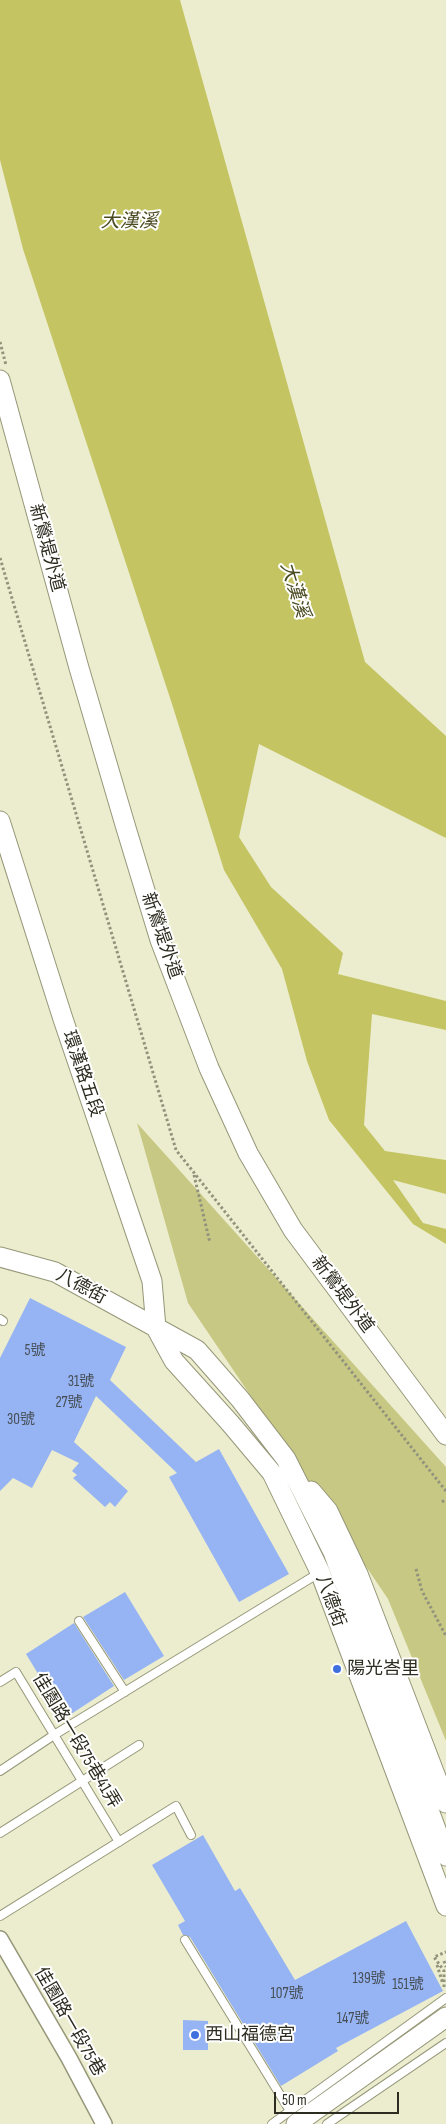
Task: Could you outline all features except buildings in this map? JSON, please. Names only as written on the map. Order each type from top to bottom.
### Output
[{"type":"street","name":"新鶯堤外道","points":[[4,375],[76,659],[160,940],[209,1068],[248,1153],[293,1230],[446,1435]]},
{"type":"street","name":"環漢路五段","points":[[0,821],[63,1019],[152,1281],[156,1328]]},
{"type":"street","name":"八德街","points":[[0,1257],[55,1272],[197,1350],[240,1399],[286,1459],[333,1552],[446,1856]]},
{"type":"street","name":"八德街","points":[[156,1328],[174,1361],[272,1473],[320,1572],[446,1906]]},
{"type":"street","points":[[286,1459],[328,1511],[358,1574],[446,1803]]},
{"type":"street","name":"佳園路一段75巷","points":[[0,1940],[69,2058],[104,2124]]},
{"type":"street","points":[[293,2118],[446,2017]]},
{"type":"lane","points":[[0,1771],[54,1735],[320,1572]]},
{"type":"lane","points":[[79,1621],[125,1692]]},
{"type":"lane","name":"佳園路一段75巷41弄","points":[[0,1682],[16,1672],[119,1842]]},
{"type":"lane","points":[[0,1833],[138,1745]]},
{"type":"lane","points":[[0,1916],[176,1806],[192,1836]]},
{"type":"lane","points":[[185,1940],[293,2118]]},
{"type":"lane","points":[[272,2124],[293,2118],[446,1998]]},
{"type":"lane","points":[[327,2124],[337,2121],[446,2043]]},
{"type":"path","points":[[0,342],[4,375]]},
{"type":"path","points":[[194,1172],[210,1243]]},
{"type":"path","points":[[442,1502],[446,1499]]},
{"type":"path","points":[[416,1569],[422,1591],[446,1636]]},
{"type":"path","points":[[437,1965],[444,1986],[444,1971],[434,1957],[446,1952]]},
{"type":"path","points":[[444,1961],[446,1967]]},
{"type":"green space","points":[[137,1123],[446,1467],[446,1741],[388,1599],[188,1303]]},
{"type":"water","name":"大漢溪","points":[[0,0],[180,0],[365,662],[446,736],[446,838],[259,744],[239,837],[271,887],[343,953],[338,974],[446,1001],[446,1030],[372,1014],[364,1125],[385,1151],[446,1160],[446,1194],[393,1180],[423,1223],[446,1229],[446,1244],[413,1224],[329,1120],[307,1061],[282,969],[224,870],[172,704],[23,249],[0,160]]},
{"type":"place","name":"陽光峇里","points":[[337,1669]]},
{"type":"place","name":"西山福德宮","points":[[195,2035]]}]
